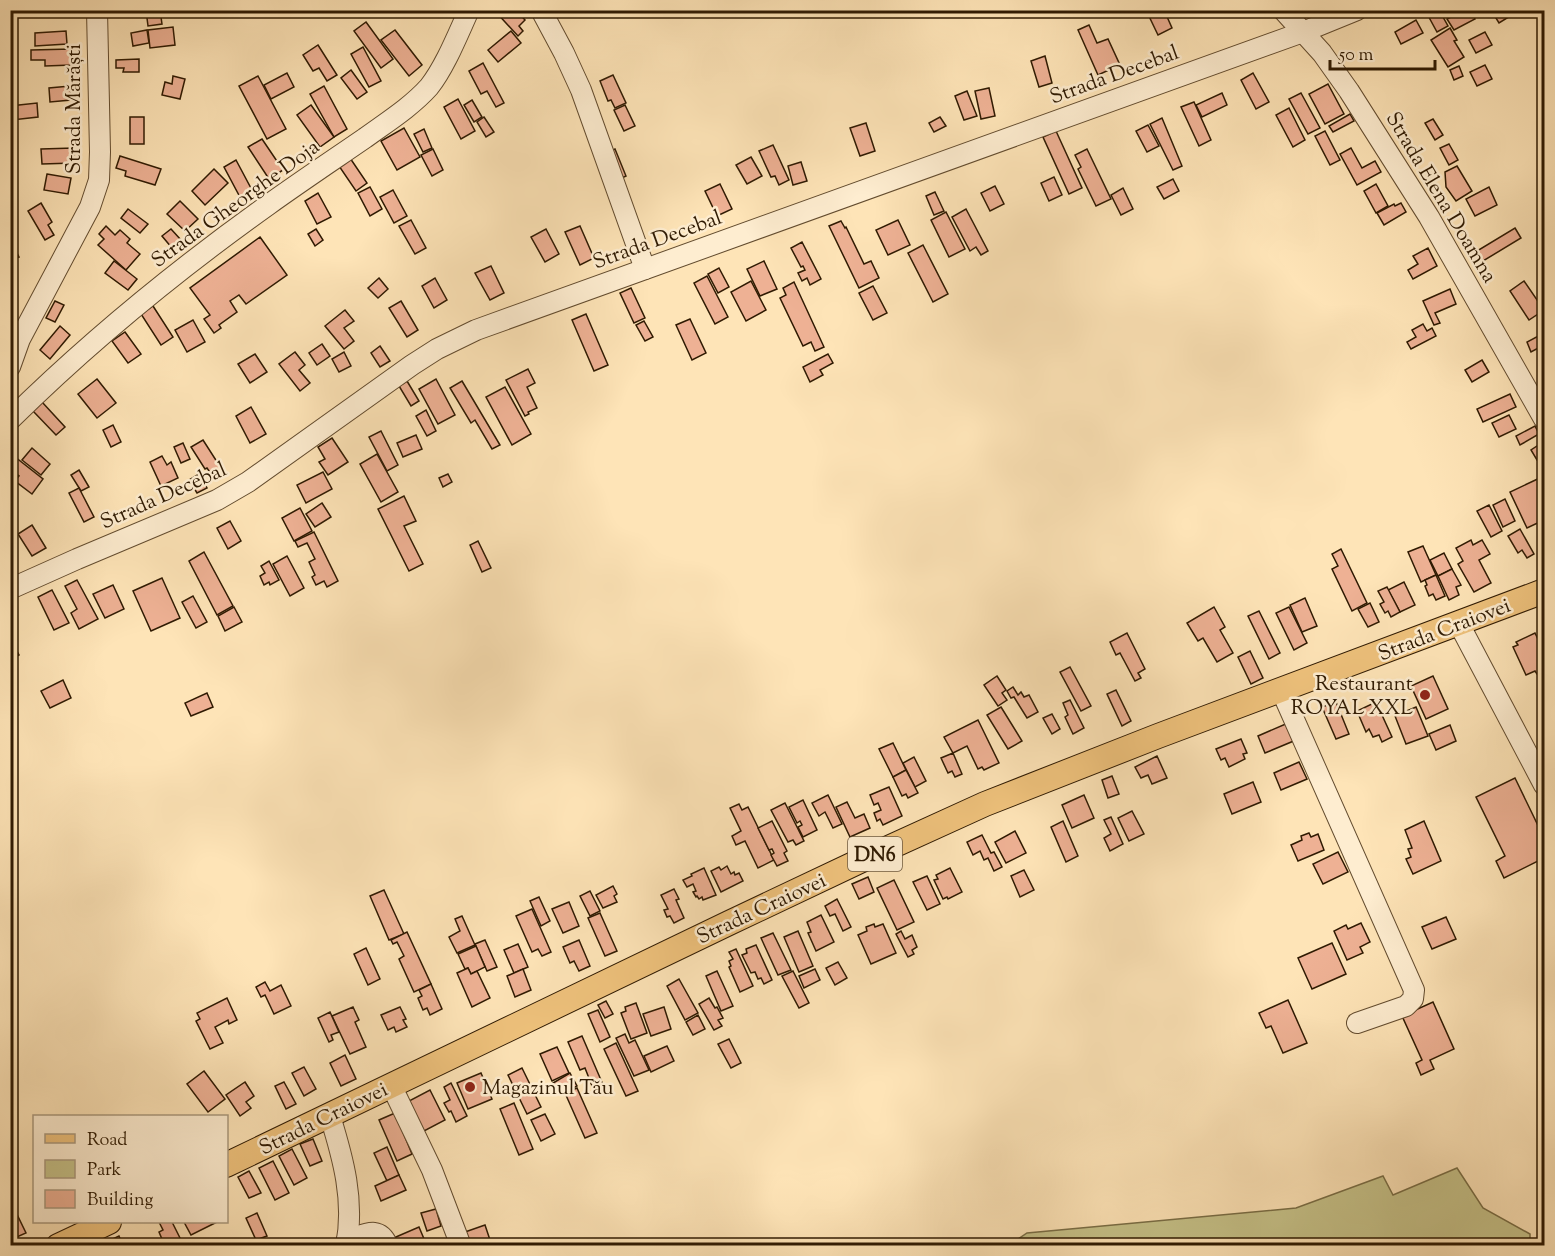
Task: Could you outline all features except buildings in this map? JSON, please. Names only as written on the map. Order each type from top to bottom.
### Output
[{"type":"main road","name":"Strada Craiovei","points":[[228,1164],[862,860],[974,809],[1035,783],[1545,591]]},
{"type":"main road","points":[[58,1245],[104,1223]]},
{"type":"street","name":"Strada Mărăști","points":[[10,367],[15,335],[90,207],[99,180],[97,10]]},
{"type":"street","name":"Strada Gheorghe Doja","points":[[10,420],[77,357],[194,261],[412,103],[429,86],[441,68],[469,10]]},
{"type":"street","points":[[542,10],[564,52],[580,90],[645,269]]},
{"type":"street","name":"Strada Elena Doamna","points":[[1283,10],[1322,53],[1349,91],[1429,216],[1545,419]]},
{"type":"street","name":"Strada Decebal","points":[[10,590],[217,500],[248,482],[397,375],[437,349],[476,330],[1303,32],[1357,10]]},
{"type":"street","points":[[1459,624],[1545,784]]},
{"type":"street","points":[[1281,690],[1414,990],[1413,999],[1406,1005],[1357,1023]]},
{"type":"street","points":[[391,1085],[432,1170],[461,1245]]},
{"type":"street","points":[[330,1116],[340,1149],[348,1195],[349,1216],[346,1243],[374,1232],[380,1233],[387,1245]]},
{"type":"green space","points":[[1457,1168],[1483,1208],[1530,1234],[1530,1245],[1009,1245],[1027,1233],[1296,1208],[1383,1176],[1393,1195]]},
{"type":"place","name":"Restaurant ROYAL XXL","points":[[1425,695]]},
{"type":"place","name":"Magazinul Tău","points":[[470,1087]]}]
